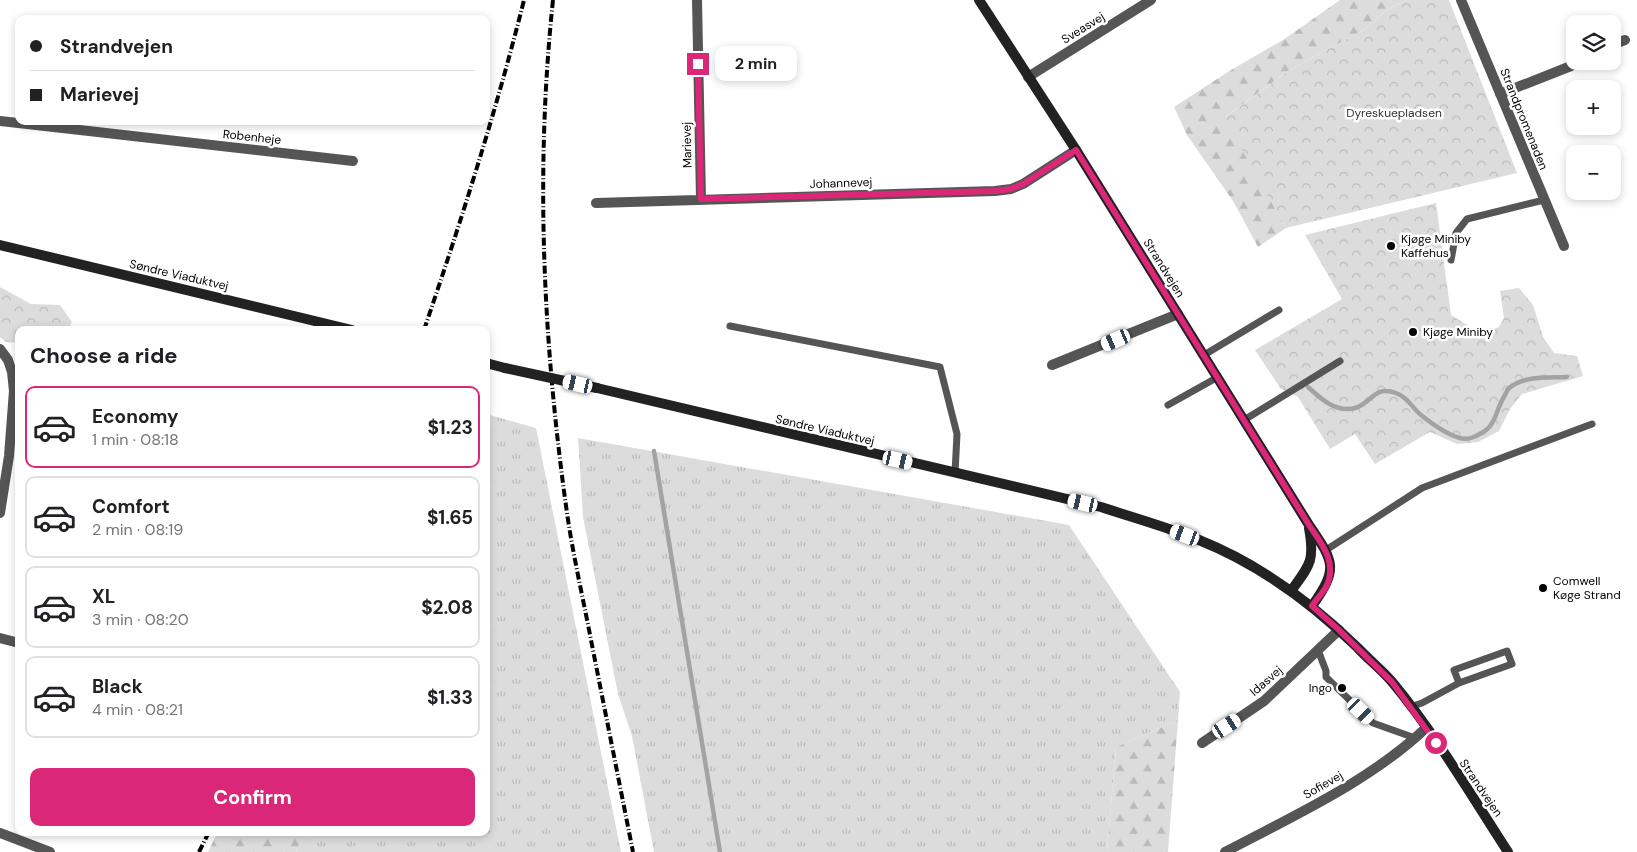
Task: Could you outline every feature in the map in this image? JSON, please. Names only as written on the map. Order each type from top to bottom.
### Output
[{"type":"main road","name":"Strandvejen","points":[[979,0],[1076,150],[1326,550]]},
{"type":"main road","name":"Søndre Viaduktvej","points":[[0,245],[335,326]]},
{"type":"main road","name":"Søndre Viaduktvej","points":[[490,364],[1101,508],[1168,528],[1231,555],[1272,577],[1291,590]]},
{"type":"main road","name":"Strandvejen","points":[[1309,525],[1312,558],[1307,569],[1291,590],[1339,630],[1392,682],[1426,728],[1508,852]]},
{"type":"main road","points":[[1312,606],[1326,585],[1330,560],[1326,550]]},
{"type":"street","name":"Marievej","points":[[697,0],[701,199]]},
{"type":"street","name":"Sveasvej","points":[[1028,77],[1151,0]]},
{"type":"street","name":"Strandpromenaden","points":[[1461,0],[1564,246]]},
{"type":"street","points":[[1621,42],[1625,40]]},
{"type":"street","points":[[1500,94],[1566,68]]},
{"type":"street","name":"Robenheje","points":[[0,121],[15,123]]},
{"type":"street","name":"Robenheje","points":[[35,125],[353,161]]},
{"type":"street","name":"Johannevej","points":[[596,203],[1005,190],[1023,184],[1076,150]]},
{"type":"street","points":[[1052,366],[1178,314]]},
{"type":"street","points":[[0,349],[8,360],[12,372],[14,391],[14,457],[0,513]]},
{"type":"street","name":"Idasvej","points":[[1202,743],[1264,701],[1339,630]]},
{"type":"street","points":[[0,638],[15,642]]},
{"type":"street","name":"Sofievej","points":[[1225,852],[1356,781],[1426,728]]},
{"type":"street","points":[[0,833],[50,852]]},
{"type":"lane","points":[[1451,260],[1456,233],[1468,219],[1544,200]]},
{"type":"lane","points":[[1204,355],[1279,310]]},
{"type":"lane","points":[[730,326],[940,367],[957,434],[954,473]]},
{"type":"lane","points":[[1244,420],[1340,361]]},
{"type":"lane","points":[[1168,405],[1218,377]]},
{"type":"lane","points":[[1326,550],[1422,488],[1592,424]]},
{"type":"lane","points":[[1318,650],[1326,671],[1326,677],[1373,723],[1415,738]]},
{"type":"lane","points":[[1410,707],[1459,683],[1512,664],[1508,651],[1454,670],[1459,683]]},
{"type":"green space","points":[[1340,0],[1406,0],[1388,9],[1362,31],[1291,69],[1225,117],[1286,228],[1258,247],[1233,201],[1187,135],[1174,107],[1231,70],[1283,40]]},
{"type":"green space","name":"Dyreskuepladsen","points":[[1406,0],[1449,0],[1517,173],[1286,228],[1224,118],[1291,69],[1362,31],[1388,9]]},
{"type":"green space","name":"Kjøge Miniby","points":[[1436,203],[1451,315],[1472,328],[1498,328],[1504,318],[1500,291],[1519,288],[1533,305],[1543,337],[1554,353],[1577,356],[1583,376],[1522,394],[1510,409],[1499,431],[1478,442],[1457,444],[1430,432],[1375,464],[1355,434],[1330,449],[1298,397],[1281,389],[1255,350],[1342,299],[1305,235]]},
{"type":"green space","points":[[0,287],[31,304],[60,305],[72,322],[70,326],[15,326],[15,343],[6,342],[0,337]]},
{"type":"green space","points":[[490,415],[536,428],[621,852],[296,852],[304,836],[490,836]]},
{"type":"green space","points":[[578,438],[1069,525],[1180,692],[1178,720],[1116,747],[1107,852],[654,852],[632,736],[618,694],[583,517]]},
{"type":"green space","points":[[1178,720],[1168,852],[1107,852],[1116,747]]},
{"type":"green space","points":[[216,836],[304,836],[296,852],[208,852]]},
{"type":"waterway","points":[[1308,387],[1329,404],[1341,409],[1361,406],[1383,391],[1396,393],[1404,397],[1421,415],[1438,428],[1459,438],[1466,439],[1480,434],[1491,426],[1508,389],[1514,385],[1529,379],[1567,377]]},
{"type":"waterway","points":[[654,451],[720,852]]},
{"type":"railway","points":[[490,123],[524,0]]},
{"type":"railway","points":[[553,0],[547,64],[543,193],[544,257],[552,385],[572,545],[633,852]]},
{"type":"railway","points":[[425,326],[489,125]]},
{"type":"railway","points":[[199,852],[207,836]]},
{"type":"place","name":"Kjøge Miniby Kaffehus","points":[[1391,246]]},
{"type":"place","name":"Kjøge Miniby","points":[[1413,332]]},
{"type":"place","name":"Comwell Køge Strand","points":[[1543,588]]},
{"type":"place","name":"Ingo","points":[[1342,688]]},
{"type":"route","points":[[698,64],[701,199],[1011,189],[1023,184],[1076,150],[1326,550],[1330,560],[1330,570],[1326,585],[1312,606],[1392,682],[1436,743]]}]
